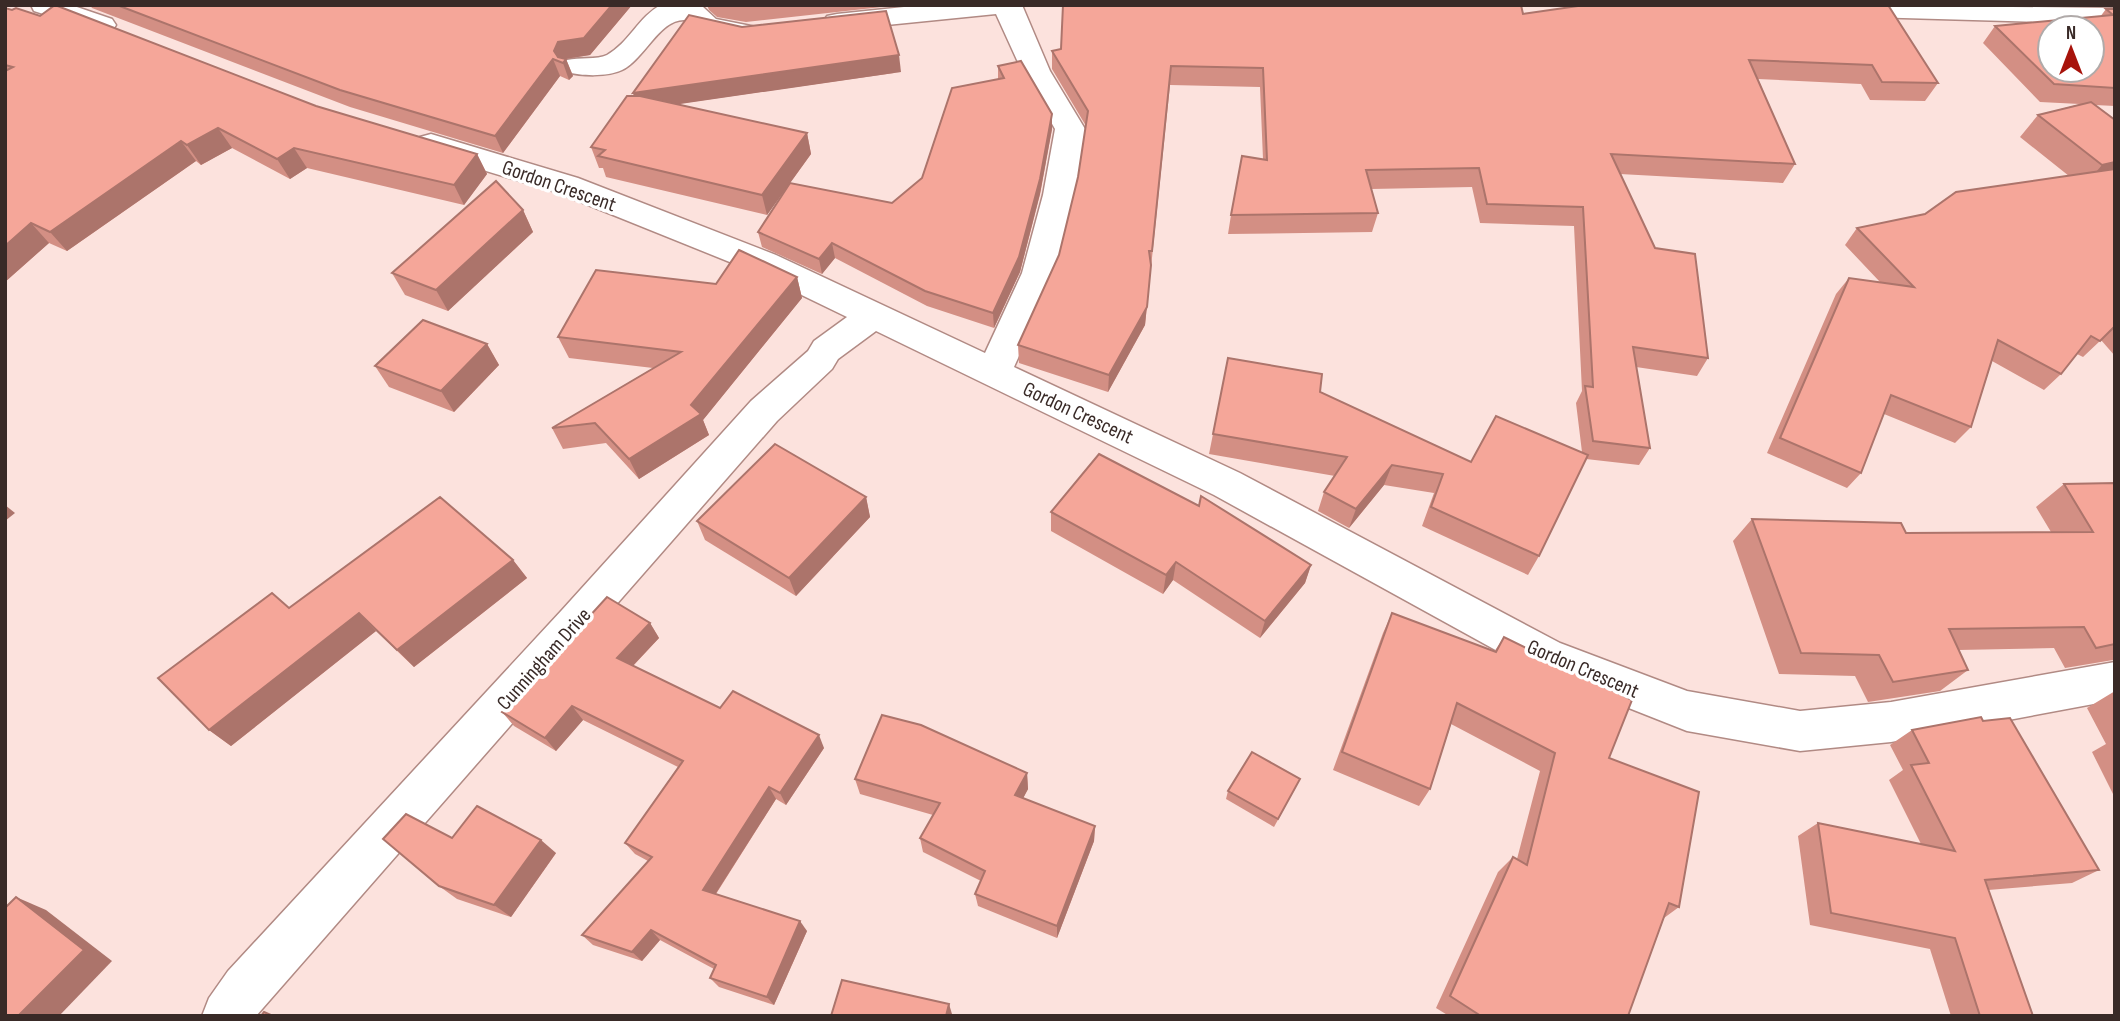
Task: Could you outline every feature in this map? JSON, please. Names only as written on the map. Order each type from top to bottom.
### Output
[{"type":"street","points":[[813,25],[1008,5],[1036,71],[1070,130],[1059,195],[1039,273],[993,373]]},
{"type":"street","points":[[1846,5],[1868,9],[2115,16]]},
{"type":"street","points":[[58,7],[135,38]]},
{"type":"street","points":[[577,66],[613,64],[645,35],[658,18],[671,11],[692,12],[707,26],[733,31],[746,33],[773,30]]},
{"type":"street","name":"Gordon Crescent","points":[[402,135],[566,185],[764,264],[1227,484],[1545,656],[1687,711],[1800,731],[1891,722],[2115,681]]},
{"type":"street","name":"Cunningham Drive","points":[[227,1016],[245,988],[568,633],[764,411],[820,360],[826,350],[873,316]]},
{"type":"building","points":[[55,5],[316,106],[477,154],[454,185],[294,148],[277,159],[218,128],[187,145],[181,141],[50,232],[31,223],[5,246],[5,71],[13,67],[5,65],[5,8],[16,8],[40,16]]},
{"type":"building","points":[[117,5],[612,5],[584,38],[558,42],[554,51],[558,57],[566,59],[563,63],[553,59],[495,136],[340,90]]},
{"type":"building","points":[[1063,5],[1521,5],[1523,14],[1585,5],[1888,5],[1938,83],[1882,82],[1872,65],[1749,60],[1795,164],[1611,154],[1655,248],[1695,254],[1708,358],[1633,347],[1650,448],[1593,441],[1585,386],[1593,387],[1583,207],[1487,204],[1479,168],[1366,170],[1378,213],[1231,215],[1242,156],[1267,160],[1263,68],[1171,66],[1152,251],[1149,251],[1151,265],[1147,307],[1109,375],[1018,345],[1059,255],[1078,177],[1088,111],[1052,51],[1061,49]]},
{"type":"building","points":[[2106,9],[2115,9],[2115,88],[2054,84],[2106,84],[2106,16],[2113,15]]},
{"type":"building","points":[[886,11],[899,55],[633,93],[689,15],[742,27]]},
{"type":"building","points":[[2036,22],[2036,66],[1995,26]]},
{"type":"building","points":[[1021,61],[1052,114],[1040,179],[1019,257],[993,313],[925,291],[832,243],[819,259],[758,232],[790,183],[892,203],[922,178],[952,88],[1004,78],[998,66]]},
{"type":"building","points":[[627,96],[640,96],[807,133],[762,195],[598,156],[605,150],[591,147]]},
{"type":"building","points":[[2091,102],[2115,120],[2115,162],[2102,165],[2038,115]]},
{"type":"building","points":[[2115,169],[2115,326],[2100,341],[2091,336],[2061,374],[1998,340],[1971,427],[1891,395],[1861,473],[1780,438],[1849,278],[1914,287],[1857,228],[1925,214],[1956,192]]},
{"type":"building","points":[[496,181],[523,210],[436,290],[392,273]]},
{"type":"building","points":[[739,250],[797,277],[691,405],[701,414],[629,459],[595,423],[552,428],[681,352],[558,337],[596,270],[716,284]]},
{"type":"building","points":[[423,320],[487,344],[441,391],[375,366]]},
{"type":"building","points":[[1228,358],[1322,374],[1320,392],[1471,462],[1496,416],[1588,455],[1539,556],[1431,507],[1443,474],[1392,465],[1356,509],[1324,492],[1347,457],[1213,434]]},
{"type":"building","points":[[775,444],[866,497],[789,578],[697,521]]},
{"type":"building","points":[[1099,454],[1199,506],[1201,496],[1311,565],[1265,621],[1176,562],[1166,575],[1051,512]]},
{"type":"building","points":[[2115,483],[2115,644],[2096,648],[2084,627],[1949,629],[1968,670],[1893,682],[1879,655],[1801,653],[1752,519],[1901,523],[1906,533],[2093,532],[2064,484]]},
{"type":"building","points":[[440,497],[513,560],[397,650],[359,613],[209,730],[158,678],[272,593],[289,608]]},
{"type":"building","points":[[607,597],[650,623],[617,658],[720,708],[733,691],[819,735],[780,793],[769,787],[703,890],[800,921],[767,997],[710,978],[716,965],[651,930],[632,952],[582,935],[652,857],[625,843],[683,761],[572,706],[545,738],[502,712]]},
{"type":"building","points":[[1392,613],[1496,652],[1504,637],[1632,700],[1609,758],[1699,792],[1679,907],[1669,903],[1628,1016],[1481,1016],[1450,996],[1513,857],[1527,865],[1555,753],[1457,703],[1430,789],[1342,752]]},
{"type":"building","points":[[882,715],[921,725],[1027,773],[1015,795],[1095,826],[1057,926],[975,894],[985,871],[920,838],[940,803],[855,779]]},
{"type":"building","points":[[1981,717],[1983,721],[2010,718],[2099,870],[1985,880],[2033,1016],[1980,1016],[1955,938],[1831,913],[1818,823],[1955,851],[1911,765],[1929,763],[1912,730]]},
{"type":"building","points":[[1252,752],[1300,779],[1278,819],[1228,791]]},
{"type":"building","points":[[477,806],[541,840],[494,905],[439,886],[383,839],[406,814],[452,838]]},
{"type":"building","points":[[16,897],[84,950],[18,1016],[5,1016],[5,908]]},
{"type":"building","points":[[842,980],[949,1004],[946,1016],[831,1016]]}]
